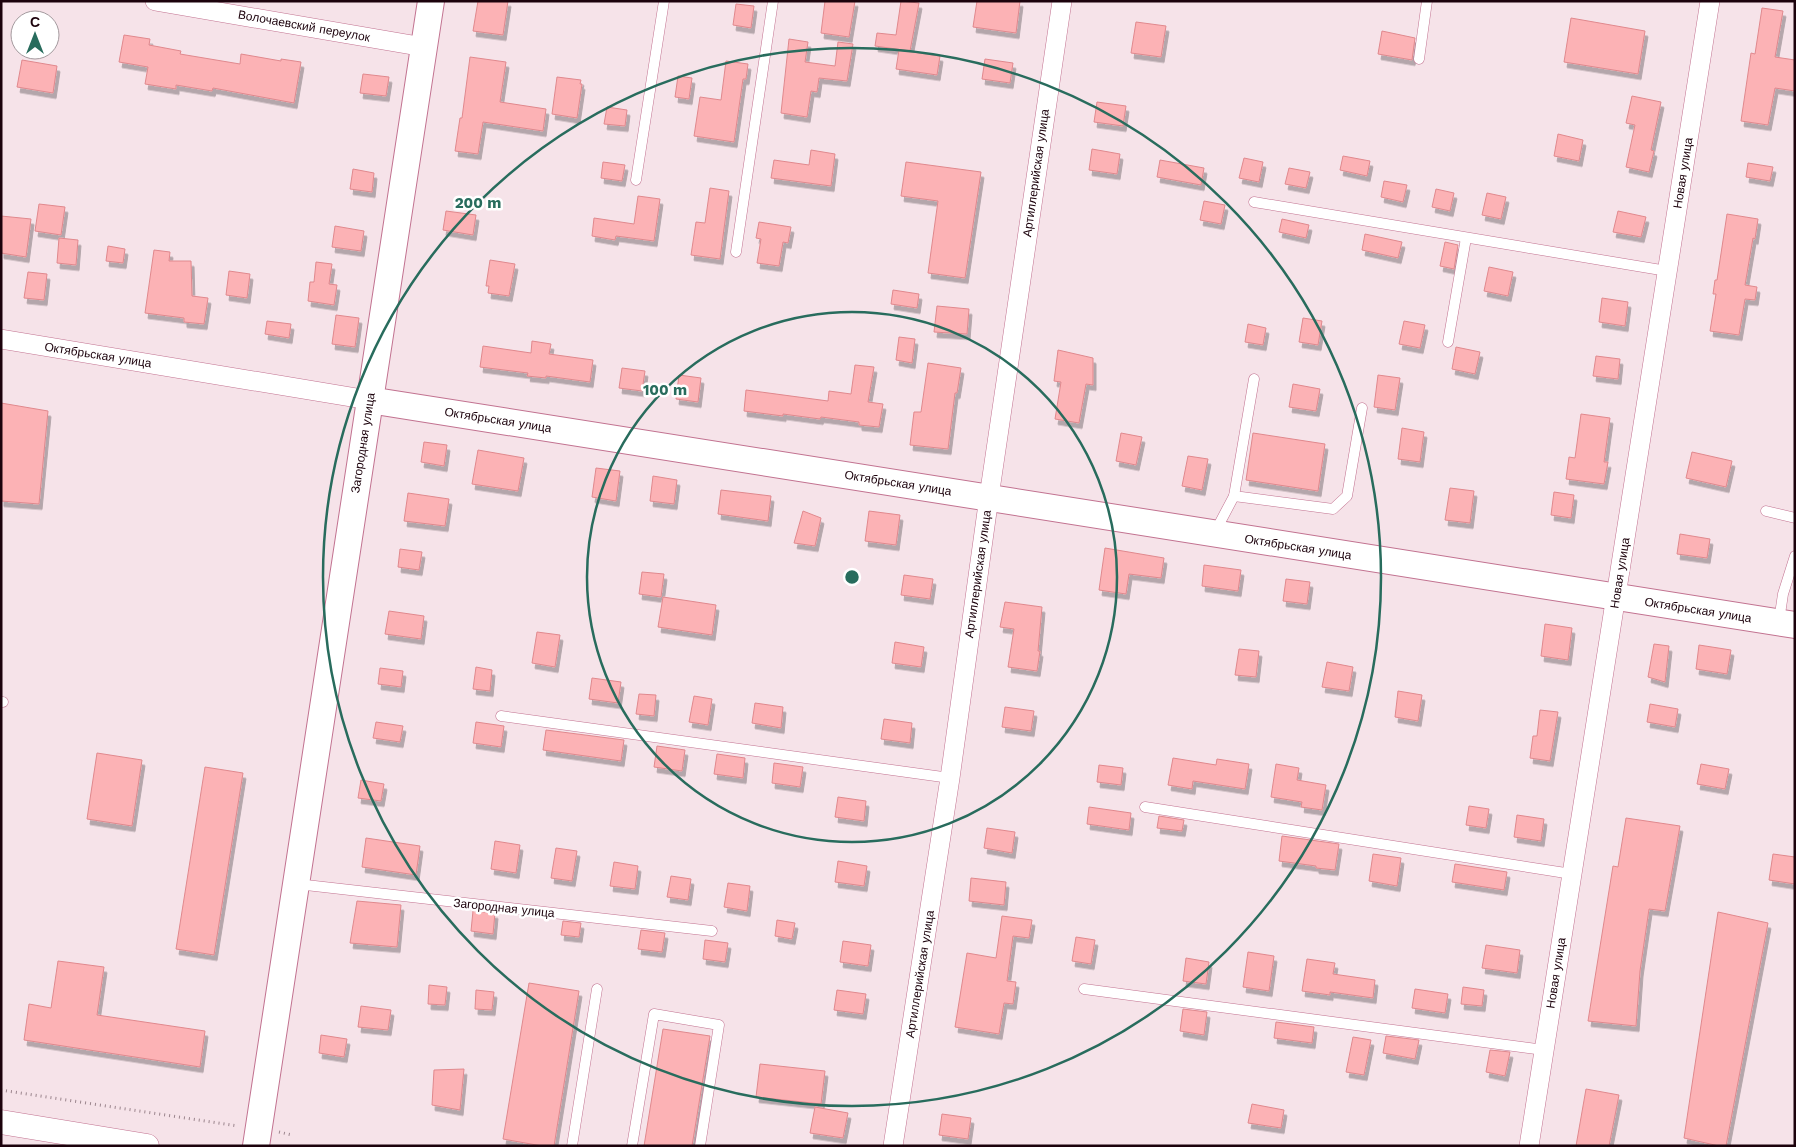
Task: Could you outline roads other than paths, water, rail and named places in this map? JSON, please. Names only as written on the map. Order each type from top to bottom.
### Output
[{"type":"main road","name":"Загородная улица","points":[[257,1137],[431,1]]},
{"type":"main road","name":"Октябрьская улица","points":[[369,400],[1787,624]]},
{"type":"street","name":"Волочаевский переулок","points":[[155,1],[424,47]]},
{"type":"street","name":"Артиллерийская улица","points":[[893,1146],[950,778],[1062,1]]},
{"type":"street","name":"Новая улица","points":[[1529,1146],[1710,1]]},
{"type":"street","name":"Октябрьская улица","points":[[1,339],[369,400]]},
{"type":"street","points":[[1,1122],[147,1146]]},
{"type":"lane","points":[[636,180],[664,1]]},
{"type":"lane","points":[[736,252],[773,1]]},
{"type":"lane","points":[[1419,59],[1427,1]]},
{"type":"lane","points":[[1254,202],[1668,271]]},
{"type":"lane","points":[[1448,342],[1466,238]]},
{"type":"lane","points":[[1214,534],[1234,496],[1254,379]]},
{"type":"lane","points":[[1234,496],[1333,509],[1347,496],[1362,408]]},
{"type":"lane","points":[[1766,512],[1795,518]]},
{"type":"lane","points":[[1787,624],[1782,594],[1795,556]]},
{"type":"lane","points":[[501,716],[950,778]]},
{"type":"lane","points":[[1145,807],[1572,874]]},
{"type":"lane","name":"Загородная улица","points":[[296,884],[712,931]]},
{"type":"lane","points":[[572,1146],[597,990]]},
{"type":"lane","points":[[1084,990],[1544,1050]]},
{"type":"lane","points":[[632,1146],[654,1014],[719,1025],[700,1146]]}]
